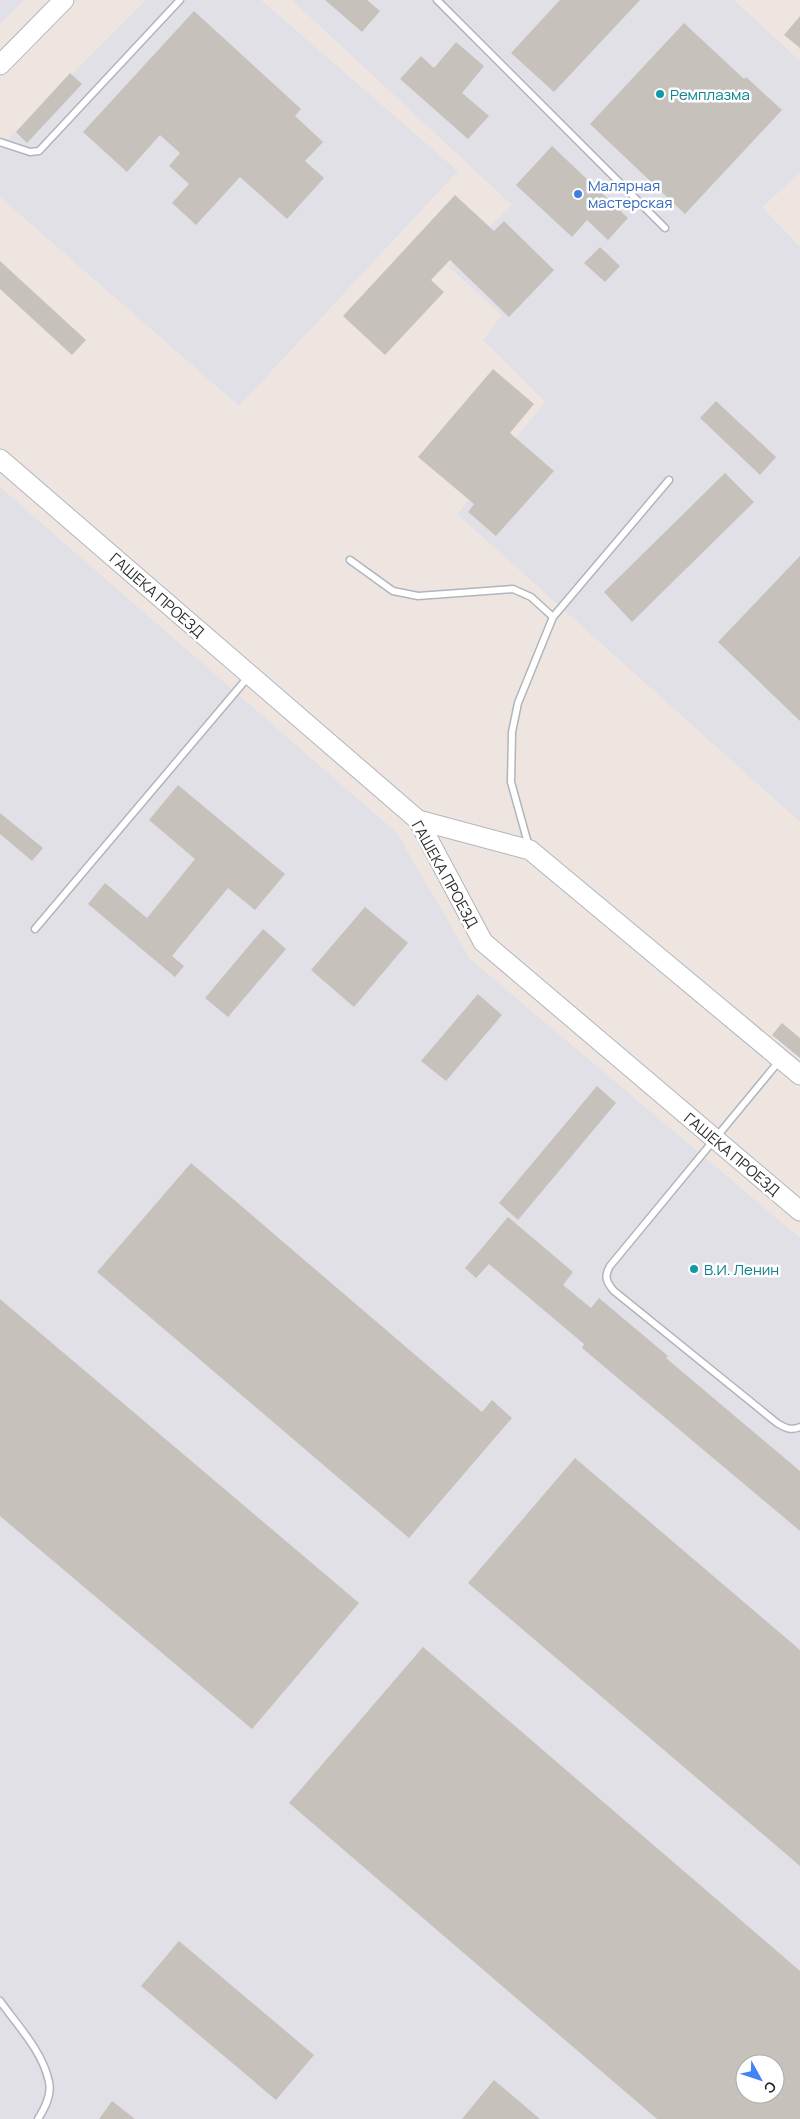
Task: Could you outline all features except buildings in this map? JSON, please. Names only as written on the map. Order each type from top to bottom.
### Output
[{"type":"street","points":[[0,66],[64,0]]},
{"type":"street","name":"ГАШЕКА ПРОЕЗД","points":[[0,458],[418,820],[483,942],[800,1211]]},
{"type":"street","points":[[418,820],[530,850],[800,1075]]},
{"type":"lane","points":[[0,142],[30,152],[39,151],[180,0]]},
{"type":"lane","points":[[437,0],[665,228]]},
{"type":"lane","points":[[530,850],[511,782],[512,732],[518,703],[553,617],[670,480]]},
{"type":"lane","points":[[350,560],[393,591],[418,596],[513,589],[531,597],[553,617]]},
{"type":"lane","points":[[35,929],[250,675]]},
{"type":"lane","points":[[781,1059],[610,1266],[606,1273],[606,1279],[614,1291],[777,1423],[795,1430],[800,1427]]},
{"type":"lane","points":[[0,2001],[38,2053],[50,2083],[48,2103],[38,2119]]},
{"type":"shaded area","points":[[0,0],[24,0],[0,24]]},
{"type":"shaded area","points":[[146,0],[261,0],[458,171],[239,406],[0,197],[0,147]]},
{"type":"shaded area","points":[[292,0],[734,0],[800,61],[800,173],[762,207],[800,247],[800,822],[457,514],[545,402],[483,340],[502,315],[448,266],[512,205]]},
{"type":"shaded area","points":[[0,487],[397,833],[470,959],[800,1238],[800,2119],[0,2119]]},
{"type":"place","name":"Ремплазма","points":[[660,94]]},
{"type":"place","name":"Малярная мастерская","points":[[578,194]]},
{"type":"place","name":"В.И. Ленин","points":[[694,1269]]}]
